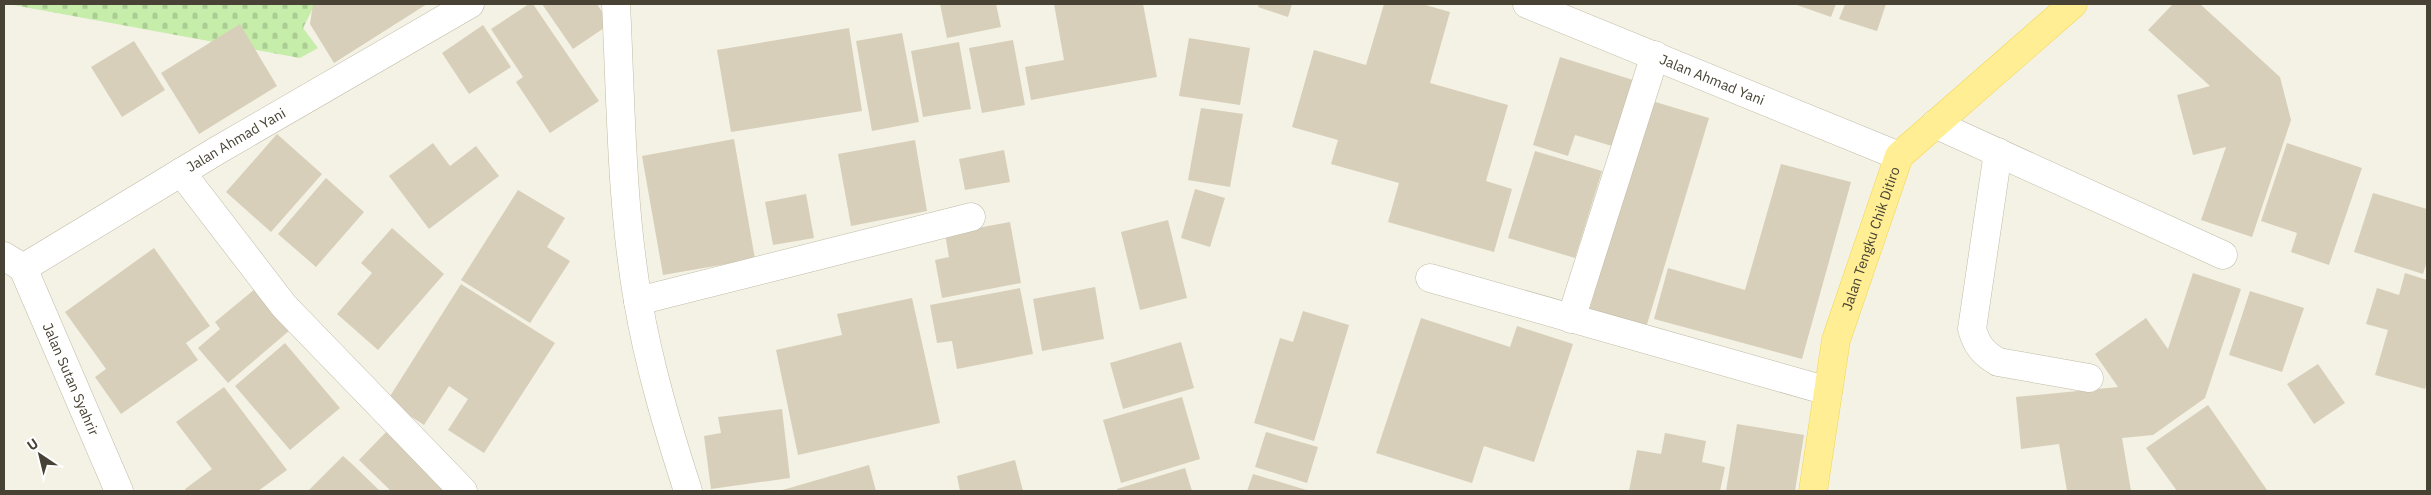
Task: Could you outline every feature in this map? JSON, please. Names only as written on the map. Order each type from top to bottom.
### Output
[{"type":"main road","name":"Jalan Tengku Chik Ditiro","points":[[1814,491],[1836,340],[1898,156],[2073,4]]},
{"type":"street","name":"Jalan Ahmad Yani","points":[[13,262],[181,172],[470,4]]},
{"type":"street","points":[[616,4],[627,213],[638,301],[660,402],[688,491]]},
{"type":"street","name":"Jalan Ahmad Yani","points":[[1527,4],[1898,156]]},
{"type":"street","points":[[1571,318],[1655,55]]},
{"type":"street","points":[[1935,124],[2223,255]]},
{"type":"street","points":[[1998,152],[1972,329],[1976,343],[1985,355],[1998,362],[2089,378]]},
{"type":"street","points":[[181,172],[284,306],[463,491]]},
{"type":"street","points":[[638,301],[971,217]]},
{"type":"street","name":"Jalan Sutan Syahrir","points":[[13,262],[120,491]]},
{"type":"street","points":[[1430,278],[1828,391]]},
{"type":"green space","points":[[8,4],[315,4],[303,28],[318,48],[300,58]]},
{"type":"building","points":[[313,4],[427,4],[334,63],[310,24]]},
{"type":"building","points":[[529,4],[533,4],[599,101],[550,133],[516,82],[523,77],[491,29]]},
{"type":"building","points":[[542,4],[597,4],[610,24],[573,49]]},
{"type":"building","points":[[940,4],[996,4],[1001,27],[947,38]]},
{"type":"building","points":[[1054,4],[1143,4],[1157,77],[1031,100],[1025,67],[1064,60]]},
{"type":"building","points":[[1259,4],[1292,4],[1288,17],[1258,7]]},
{"type":"building","points":[[1384,4],[1422,4],[1450,12],[1430,83],[1508,105],[1486,181],[1512,189],[1494,252],[1388,222],[1399,183],[1331,164],[1338,140],[1292,127],[1314,50],[1366,65]]},
{"type":"building","points":[[1794,4],[1836,4],[1831,17]]},
{"type":"building","points":[[1845,4],[1886,4],[1877,31],[1839,19]]},
{"type":"building","points":[[2173,4],[2200,4],[2280,77],[2291,120],[2252,237],[2201,220],[2226,147],[2193,155],[2177,95],[2210,86],[2148,30]]},
{"type":"building","points":[[240,24],[277,86],[199,134],[161,73]]},
{"type":"building","points":[[483,25],[511,67],[469,94],[442,53]]},
{"type":"building","points":[[849,28],[862,111],[731,132],[717,50]]},
{"type":"building","points":[[902,33],[919,122],[872,131],[856,41]]},
{"type":"building","points":[[1189,38],[1250,48],[1240,105],[1179,96]]},
{"type":"building","points":[[1013,40],[1025,105],[982,113],[969,48]]},
{"type":"building","points":[[134,41],[165,90],[122,117],[91,67]]},
{"type":"building","points":[[959,42],[971,109],[923,117],[911,51]]},
{"type":"building","points":[[1560,57],[1633,80],[1612,146],[1575,135],[1568,156],[1533,145]]},
{"type":"building","points":[[1652,101],[1709,118],[1645,331],[1588,314]]},
{"type":"building","points":[[1201,108],[1243,114],[1230,187],[1188,180]]},
{"type":"building","points":[[277,134],[322,174],[271,232],[226,192]]},
{"type":"building","points":[[734,139],[755,259],[663,275],[642,156]]},
{"type":"building","points":[[915,140],[927,211],[851,226],[838,154]]},
{"type":"building","points":[[433,143],[450,166],[476,146],[499,176],[429,229],[389,176]]},
{"type":"building","points":[[2287,143],[2362,168],[2329,265],[2291,252],[2297,233],[2261,221]]},
{"type":"building","points":[[1004,150],[1010,182],[965,190],[959,159]]},
{"type":"building","points":[[1535,151],[1602,171],[1575,258],[1508,238]]},
{"type":"building","points":[[1781,164],[1851,182],[1802,359],[1654,319],[1668,268],[1745,290]]},
{"type":"building","points":[[326,178],[364,212],[316,267],[278,234]]},
{"type":"building","points":[[1195,189],[1225,198],[1210,247],[1181,238]]},
{"type":"building","points":[[518,190],[565,218],[547,247],[570,261],[530,323],[461,280]]},
{"type":"building","points":[[2373,193],[2427,209],[2427,261],[2423,274],[2354,252]]},
{"type":"building","points":[[806,194],[814,238],[773,245],[765,202]]},
{"type":"building","points":[[1168,220],[1187,298],[1140,310],[1121,232]]},
{"type":"building","points":[[1010,222],[1021,283],[942,298],[935,260],[949,257],[945,234]]},
{"type":"building","points":[[392,228],[444,274],[378,350],[337,314],[372,273],[361,263]]},
{"type":"building","points":[[154,248],[210,326],[186,343],[198,360],[121,414],[95,377],[106,369],[65,312]]},
{"type":"building","points":[[2193,273],[2241,289],[2205,398],[2153,435],[2122,438],[2131,491],[2067,491],[2059,444],[2021,449],[2016,397],[2118,387],[2095,354],[2146,318],[2168,349]]},
{"type":"building","points":[[2405,273],[2427,280],[2427,382],[2425,389],[2375,375],[2388,330],[2366,324],[2377,288],[2399,295]]},
{"type":"building","points":[[461,284],[555,343],[484,453],[448,430],[468,399],[449,386],[424,425],[387,401]]},
{"type":"building","points":[[1095,287],[1104,339],[1042,351],[1033,299]]},
{"type":"building","points":[[1020,288],[1033,354],[957,369],[952,341],[937,343],[930,305]]},
{"type":"building","points":[[255,289],[290,330],[228,383],[198,348],[220,329],[215,322]]},
{"type":"building","points":[[2250,291],[2304,308],[2282,372],[2229,355]]},
{"type":"building","points":[[912,298],[940,423],[798,455],[776,350],[842,335],[837,314]]},
{"type":"building","points":[[1303,311],[1349,325],[1314,441],[1254,423],[1280,338],[1293,342]]},
{"type":"building","points":[[1421,318],[1510,347],[1517,326],[1573,344],[1534,462],[1484,446],[1472,483],[1376,453]]},
{"type":"building","points":[[1181,342],[1194,388],[1123,409],[1110,363]]},
{"type":"building","points":[[285,343],[340,408],[290,450],[235,386]]},
{"type":"building","points":[[2318,364],[2345,403],[2314,424],[2287,384]]},
{"type":"building","points":[[224,387],[287,470],[258,491],[187,491],[185,489],[212,469],[176,422]]},
{"type":"building","points":[[1182,397],[1200,459],[1121,483],[1103,420]]},
{"type":"building","points":[[2208,405],[2267,490],[2177,491],[2146,448]]},
{"type":"building","points":[[782,409],[790,478],[711,489],[704,436],[721,433],[718,417]]},
{"type":"building","points":[[1737,424],[1804,435],[1795,491],[1726,491]]},
{"type":"building","points":[[388,430],[445,491],[391,491],[359,460]]},
{"type":"building","points":[[1266,432],[1318,447],[1307,483],[1255,467]]},
{"type":"building","points":[[1665,433],[1706,441],[1702,462],[1725,467],[1720,491],[1629,491],[1637,450],[1661,454]]},
{"type":"building","points":[[343,456],[352,464],[380,491],[308,491]]},
{"type":"building","points":[[1015,460],[1023,491],[960,491],[957,476]]},
{"type":"building","points":[[869,465],[876,491],[779,491]]},
{"type":"building","points":[[1185,468],[1192,491],[1117,491],[1117,489]]},
{"type":"building","points":[[1253,474],[1310,491],[1247,491]]}]
